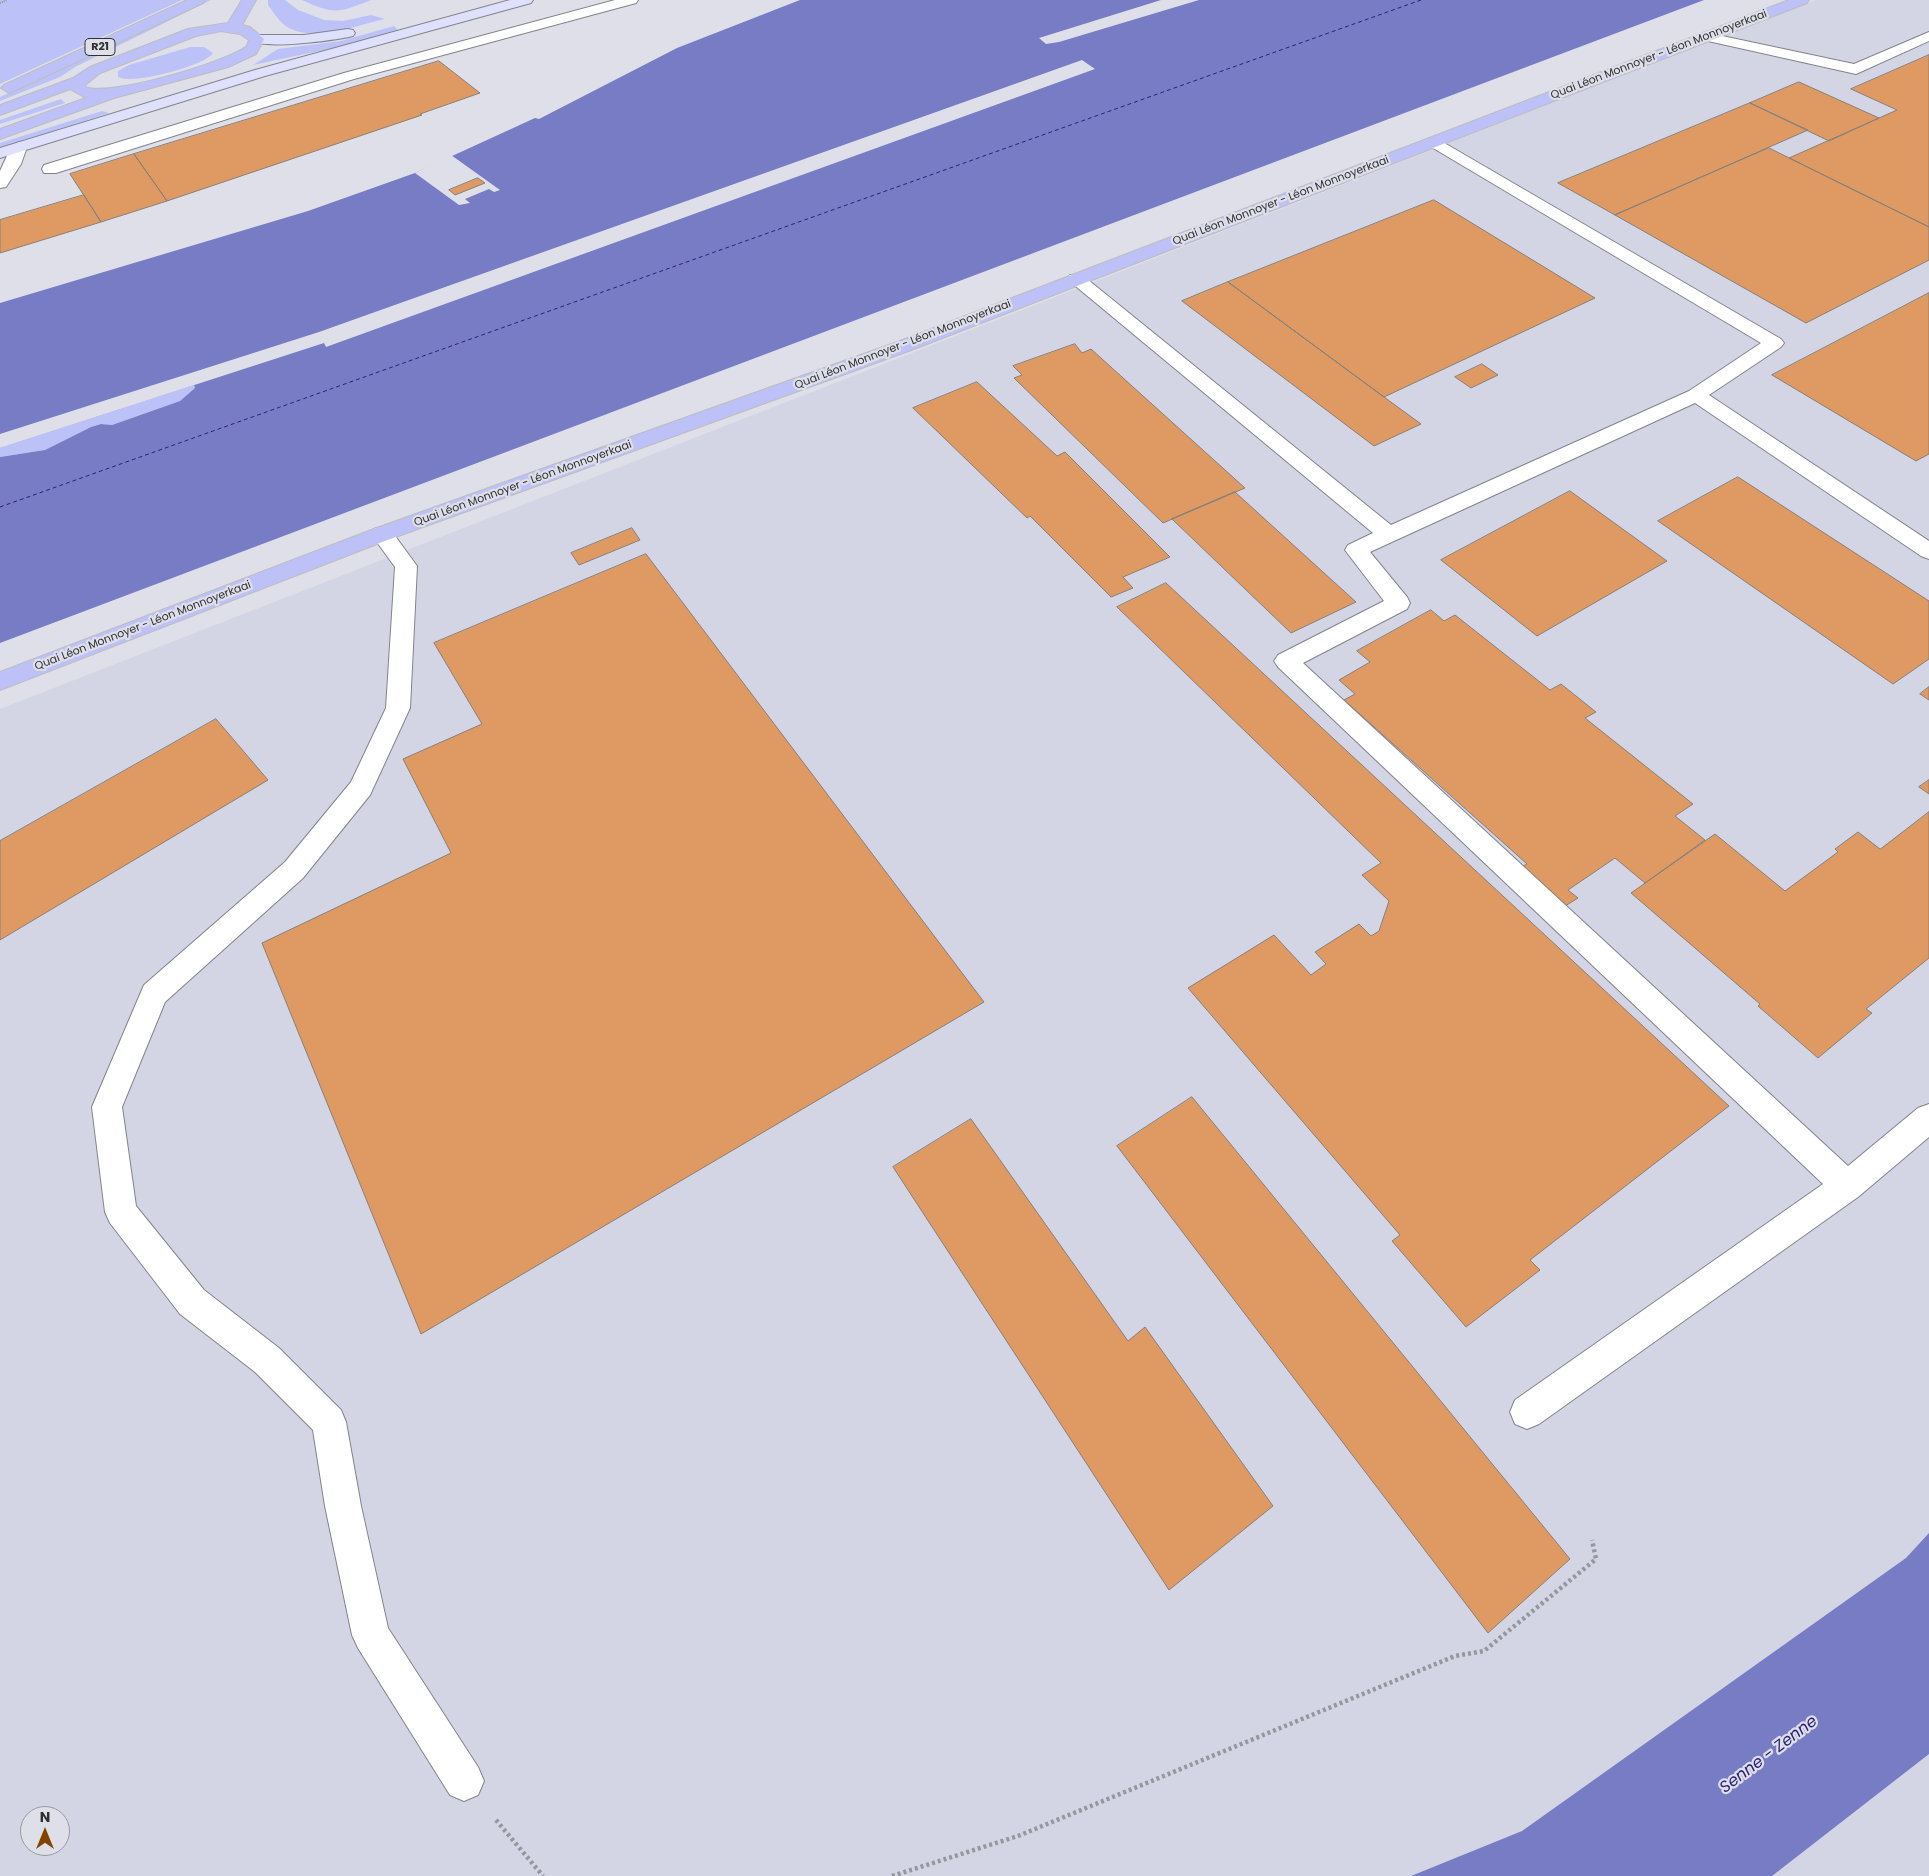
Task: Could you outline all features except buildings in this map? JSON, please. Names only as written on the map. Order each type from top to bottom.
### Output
[{"type":"main road","name":"R21","points":[[0,93],[198,0]]},
{"type":"main road","points":[[234,28],[236,20],[249,0]]},
{"type":"main road","points":[[394,21],[491,0]]},
{"type":"main road","points":[[0,153],[260,73],[526,0]]},
{"type":"main road","name":"Quai Léon Monnoyer - Léon Monnoyerkaai","points":[[0,681],[382,534],[907,346],[1076,279],[1802,0]]},
{"type":"main road","points":[[0,110],[78,81],[147,39],[215,4]]},
{"type":"main road","points":[[95,70],[193,32],[221,27],[245,30],[256,39],[304,39],[362,29]]},
{"type":"main road","points":[[78,81],[76,87],[80,92],[96,95],[116,92],[241,58],[255,46],[256,39]]},
{"type":"main road","points":[[140,86],[260,73]]},
{"type":"main road","points":[[0,134],[84,106],[116,92]]},
{"type":"lane","points":[[50,168],[349,76],[631,0]]},
{"type":"lane","points":[[1708,37],[1856,68],[1929,36]]},
{"type":"lane","points":[[1434,142],[1774,343],[1696,394],[1356,550],[1400,603],[1286,661],[1847,1186]]},
{"type":"lane","points":[[0,183],[13,164],[19,148]]},
{"type":"lane","points":[[1076,279],[1389,535]]},
{"type":"lane","points":[[1696,394],[1929,551]]},
{"type":"lane","points":[[382,534],[406,566],[398,708],[361,788],[294,870],[154,994],[107,1107],[121,1212],[192,1302],[267,1360],[329,1422],[344,1506],[371,1635],[464,1781]]},
{"type":"lane","points":[[1527,1412],[1847,1186],[1929,1118]]},
{"type":"path","points":[[0,3],[7,0]]},
{"type":"path","points":[[892,1876],[1018,1836],[1455,1656],[1484,1651],[1596,1559],[1592,1540]]},
{"type":"path","points":[[464,1781],[543,1876]]},
{"type":"shaded area","points":[[0,0],[182,0],[0,84]]},
{"type":"shaded area","points":[[207,0],[211,0],[75,67],[60,77],[0,101],[0,97]]},
{"type":"shaded area","points":[[268,0],[285,0],[298,10],[324,20],[343,21],[371,15],[385,19],[324,33],[300,32],[289,28],[280,21],[268,5]]},
{"type":"shaded area","points":[[302,0],[371,0],[343,10],[330,10]]},
{"type":"shaded area","points":[[1816,0],[1929,0],[1929,1876],[0,1876],[0,709]]},
{"type":"shaded area","points":[[394,26],[398,30],[343,46],[253,65],[278,49],[341,41]]},
{"type":"shaded area","points":[[190,47],[204,47],[213,53],[197,63],[168,73],[126,79],[118,77],[118,71],[129,65]]},
{"type":"shaded area","points":[[61,99],[65,103],[0,124],[0,120]]},
{"type":"shaded area","points":[[102,111],[109,113],[0,148],[0,143]]},
{"type":"shaded area","points":[[194,385],[195,388],[180,401],[112,425],[101,424],[91,427],[45,450],[0,457],[0,448]]},
{"type":"water","points":[[800,0],[1704,0],[0,643],[0,457],[45,450],[91,427],[101,424],[112,425],[180,401],[195,388],[194,385],[0,448],[0,303],[308,211],[415,173],[535,118],[539,119],[677,48]]},
{"type":"water","name":"Senne - Zenne","points":[[1929,1533],[1929,1754],[1772,1876],[1411,1876],[1522,1831],[1906,1558]]},
{"type":"pier","points":[[1161,0],[1199,0],[1059,42],[1046,44],[1039,38]]},
{"type":"pier","points":[[1082,60],[1095,69],[326,347],[324,343],[0,448],[0,434],[319,332]]},
{"type":"pier","points":[[451,155],[500,190],[494,192],[489,189],[465,199],[470,203],[459,205],[415,173]]},
{"type":"ferry route","points":[[0,507],[1421,0]]}]
